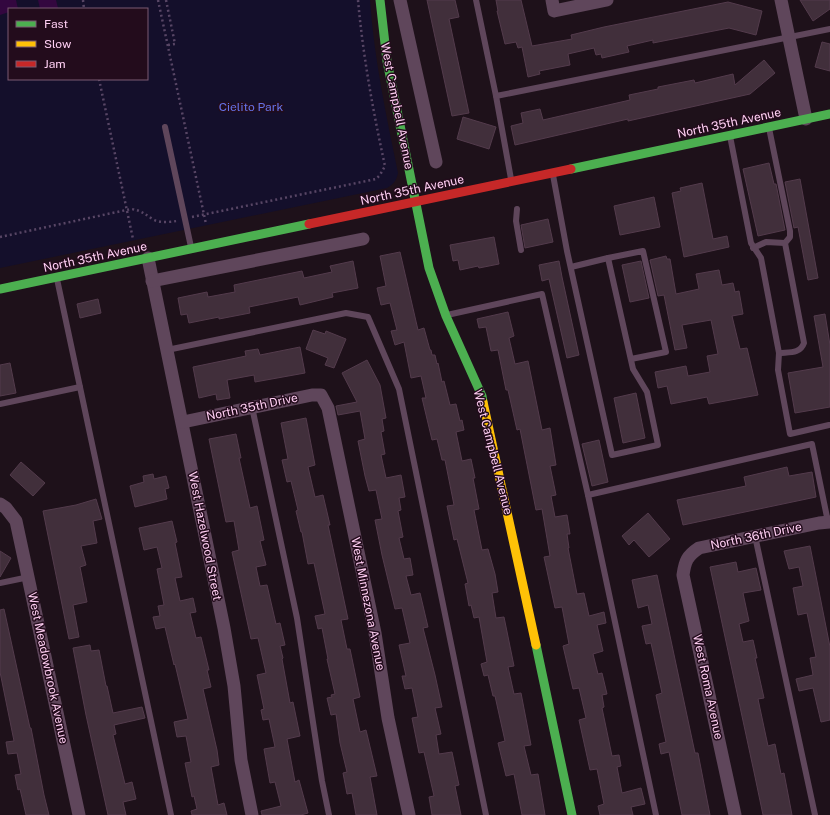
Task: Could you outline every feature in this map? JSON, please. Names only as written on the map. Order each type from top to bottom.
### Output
[{"type":"main road","name":"West Campbell Avenue","points":[[380,0],[387,61],[429,268],[446,316],[482,396],[572,815]]},
{"type":"main road","name":"North 35th Avenue","points":[[0,290],[830,114]]},
{"type":"street","name":"West Campbell Avenue","points":[[400,0],[436,162]]},
{"type":"street","points":[[553,6],[607,0]]},
{"type":"street","points":[[781,0],[806,119]]},
{"type":"street","points":[[152,281],[363,239]]},
{"type":"street","name":"West Hazelwood Street","points":[[148,258],[224,628],[234,686],[241,760],[252,815]]},
{"type":"street","name":"North 35th Drive","points":[[182,422],[321,394]]},
{"type":"street","name":"West Minnezona Avenue","points":[[321,394],[328,408],[375,633],[388,718],[408,815]]},
{"type":"street","name":"West Meadowbrook Avenue","points":[[0,504],[6,508],[16,521],[79,815]]},
{"type":"street","name":"North 36th Drive","points":[[687,558],[699,548],[829,522]]},
{"type":"street","name":"West Roma Avenue","points":[[687,558],[683,575],[735,815]]},
{"type":"lane","points":[[476,0],[512,181]]},
{"type":"lane","points":[[496,96],[830,29]]},
{"type":"lane","points":[[165,127],[191,249]]},
{"type":"lane","points":[[769,127],[790,231],[790,237],[786,243],[804,343],[802,348],[796,352],[779,352]]},
{"type":"lane","points":[[729,135],[751,243],[760,258],[779,352],[778,370],[790,434],[829,425]]},
{"type":"lane","points":[[553,172],[570,267],[612,455],[658,445],[647,392],[633,369],[608,258]]},
{"type":"lane","points":[[517,209],[516,221],[521,250]]},
{"type":"lane","points":[[754,248],[766,242],[786,243]]},
{"type":"lane","points":[[570,267],[643,251],[666,352],[631,359]]},
{"type":"lane","points":[[57,277],[171,815]]},
{"type":"lane","points":[[446,316],[542,294],[588,494],[656,815]]},
{"type":"lane","points":[[167,350],[346,314],[368,317],[398,389],[486,815]]},
{"type":"lane","points":[[0,404],[80,387]]},
{"type":"lane","points":[[252,407],[297,618],[322,781],[329,815]]},
{"type":"lane","points":[[588,494],[812,444],[829,522]]},
{"type":"lane","points":[[755,536],[815,815]]},
{"type":"lane","points":[[0,583],[29,577]]},
{"type":"path","points":[[158,0],[206,224]]},
{"type":"path","points":[[166,0],[175,44],[168,45]]},
{"type":"path","points":[[0,237],[131,209],[139,210],[155,220],[163,222],[185,219],[376,179],[385,166],[360,32],[358,0]]},
{"type":"path","points":[[162,17],[169,15]]},
{"type":"path","points":[[99,80],[133,239]]},
{"type":"green space","name":"Cielito Park","points":[[0,0],[370,0],[377,65],[398,173],[395,180],[387,188],[0,268]]},
{"type":"shaded area","points":[[0,0],[16,0],[18,8],[8,8],[8,12],[0,15]]},
{"type":"shaded area","points":[[38,0],[56,0],[58,8],[40,8]]},
{"type":"building","points":[[427,0],[455,0],[459,17],[449,19],[469,113],[452,116]]},
{"type":"building","points":[[496,0],[521,0],[532,46],[572,39],[571,35],[604,27],[728,2],[762,11],[756,35],[729,28],[653,43],[653,40],[627,46],[629,52],[602,58],[601,54],[596,55],[594,48],[568,54],[570,65],[539,71],[540,74],[528,77],[522,47],[518,48],[516,42],[505,44],[497,11]]},
{"type":"building","points":[[800,0],[830,0],[830,9],[813,21]]},
{"type":"building","points":[[822,42],[830,44],[830,71],[815,67]]},
{"type":"building","points":[[764,60],[775,73],[750,94],[628,121],[628,119],[515,145],[511,126],[523,123],[521,113],[540,109],[543,120],[630,100],[629,95],[658,89],[658,87],[694,80],[695,83],[733,74],[735,85]]},
{"type":"building","points":[[463,117],[496,127],[489,149],[457,139]]},
{"type":"building","points":[[769,163],[774,184],[776,184],[785,230],[758,236],[743,169]]},
{"type":"building","points":[[800,179],[818,278],[808,280],[798,227],[794,228],[785,182]]},
{"type":"building","points":[[702,183],[713,239],[727,236],[729,247],[684,257],[672,193],[681,191],[680,188]]},
{"type":"building","points":[[654,197],[660,227],[620,235],[614,206]]},
{"type":"building","points":[[548,219],[553,242],[525,248],[521,225]]},
{"type":"building","points":[[494,237],[499,264],[479,268],[478,266],[460,270],[458,260],[453,261],[450,245]]},
{"type":"building","points":[[400,252],[418,330],[424,328],[432,355],[435,355],[437,364],[438,363],[442,382],[444,381],[450,405],[456,404],[460,421],[462,420],[464,430],[456,432],[462,461],[471,459],[479,509],[474,510],[482,550],[488,549],[498,592],[492,593],[496,618],[504,617],[514,666],[508,667],[514,694],[521,693],[531,745],[524,746],[531,775],[538,774],[545,815],[522,815],[514,774],[506,776],[498,743],[505,741],[495,696],[493,696],[488,675],[484,676],[481,664],[487,662],[479,617],[474,618],[471,605],[469,606],[465,584],[468,583],[457,539],[454,540],[447,506],[454,505],[445,460],[442,460],[437,439],[432,440],[422,398],[426,398],[421,376],[411,378],[404,342],[395,345],[391,331],[397,330],[390,303],[381,305],[377,288],[386,286],[380,256]]},
{"type":"building","points":[[666,256],[667,259],[670,259],[676,294],[699,289],[696,274],[719,270],[722,285],[733,283],[735,292],[739,291],[743,314],[732,316],[740,349],[747,348],[758,395],[709,404],[707,397],[671,404],[667,386],[658,388],[655,372],[686,366],[688,376],[710,372],[707,356],[718,354],[711,320],[682,325],[687,348],[675,350],[664,295],[658,296],[650,260]]},
{"type":"building","points":[[353,261],[358,288],[332,293],[333,297],[300,305],[298,297],[249,307],[250,313],[189,323],[187,314],[181,315],[178,298],[207,292],[208,297],[235,292],[234,285],[302,271],[304,278],[332,272],[330,266]]},
{"type":"building","points":[[559,261],[579,355],[567,358],[549,279],[542,281],[539,265]]},
{"type":"building","points":[[641,261],[649,298],[630,302],[622,265]]},
{"type":"building","points":[[98,299],[101,313],[80,318],[77,304]]},
{"type":"building","points":[[508,312],[514,336],[509,338],[515,364],[528,361],[542,430],[550,428],[556,465],[550,466],[556,495],[551,496],[555,517],[567,515],[570,534],[567,534],[568,548],[577,594],[584,593],[589,616],[604,612],[606,623],[597,625],[603,651],[593,654],[598,674],[602,673],[607,694],[602,695],[604,707],[602,708],[612,756],[619,755],[621,766],[617,767],[622,793],[641,788],[645,804],[631,807],[633,815],[600,815],[598,806],[604,804],[597,769],[590,770],[579,720],[586,718],[579,688],[573,689],[563,646],[569,644],[562,607],[555,608],[544,557],[550,556],[542,509],[536,510],[520,429],[517,430],[508,390],[506,390],[498,350],[491,351],[486,327],[479,328],[477,319]]},
{"type":"building","points":[[825,314],[830,345],[830,407],[795,413],[788,373],[823,367],[814,316]]},
{"type":"building","points":[[313,330],[325,334],[326,331],[346,339],[334,368],[325,365],[328,358],[306,349]]},
{"type":"building","points":[[300,347],[305,373],[255,382],[254,375],[227,380],[230,398],[217,400],[216,394],[199,398],[193,367],[246,356],[245,351],[258,349],[260,355]]},
{"type":"building","points":[[367,360],[380,385],[386,418],[382,419],[384,431],[381,432],[385,454],[381,455],[386,478],[401,475],[405,497],[399,498],[401,510],[398,511],[403,537],[399,538],[404,559],[410,558],[413,575],[406,576],[411,595],[420,593],[428,627],[423,628],[442,707],[435,708],[441,734],[436,735],[439,754],[452,752],[459,785],[455,786],[461,815],[432,815],[429,797],[434,796],[424,752],[419,753],[412,718],[418,717],[412,688],[405,689],[402,676],[406,676],[399,645],[410,643],[402,608],[395,609],[382,555],[375,520],[382,519],[376,490],[369,491],[358,441],[365,439],[360,411],[338,415],[336,406],[357,402],[342,373]]},
{"type":"building","points":[[10,363],[16,393],[0,396],[0,365]]},
{"type":"building","points":[[636,393],[645,438],[623,443],[614,398]]},
{"type":"building","points":[[306,418],[315,465],[308,467],[315,497],[323,495],[348,619],[341,620],[347,649],[350,649],[360,697],[353,699],[360,732],[366,730],[377,776],[370,777],[377,815],[356,815],[352,793],[347,794],[343,773],[347,772],[340,743],[336,714],[331,715],[327,698],[332,697],[331,695],[335,694],[322,628],[318,629],[315,616],[325,614],[314,563],[308,564],[291,481],[287,482],[282,460],[288,459],[281,423]]},
{"type":"building","points":[[236,434],[241,458],[239,458],[250,508],[257,506],[264,540],[260,541],[266,565],[256,567],[260,586],[267,585],[276,624],[280,623],[285,645],[280,646],[282,659],[290,703],[293,702],[300,736],[287,739],[295,782],[299,780],[308,813],[301,815],[262,815],[261,811],[281,806],[275,782],[270,783],[264,749],[275,747],[269,719],[263,720],[261,710],[264,709],[257,675],[266,673],[258,638],[251,639],[232,552],[239,550],[234,521],[226,522],[209,439]]},
{"type":"building","points":[[599,440],[608,482],[592,486],[582,444]]},
{"type":"building","points":[[21,462],[45,483],[33,496],[10,475]]},
{"type":"building","points":[[787,467],[789,476],[812,472],[816,497],[683,525],[677,500],[746,486],[744,477]]},
{"type":"building","points":[[153,474],[154,479],[166,476],[169,488],[165,489],[167,499],[135,507],[130,486],[144,482],[143,476]]},
{"type":"building","points":[[96,499],[102,519],[93,521],[97,543],[81,546],[86,565],[80,567],[87,602],[73,605],[79,637],[69,639],[43,511],[76,505]]},
{"type":"building","points":[[648,513],[670,539],[649,557],[634,540],[629,545],[622,536]]},
{"type":"building","points":[[172,521],[177,542],[175,543],[182,577],[175,578],[180,601],[193,598],[196,612],[190,613],[196,638],[201,637],[209,670],[207,670],[211,687],[203,689],[219,765],[211,767],[218,805],[224,803],[227,815],[192,815],[191,811],[197,809],[194,796],[192,797],[185,763],[191,762],[186,736],[177,737],[174,722],[188,719],[165,627],[156,629],[153,617],[160,616],[158,606],[164,605],[157,569],[162,568],[157,547],[144,550],[139,528]]},
{"type":"building","points":[[810,546],[830,647],[830,720],[821,722],[813,688],[799,691],[796,679],[813,675],[810,658],[816,657],[807,613],[798,615],[793,588],[803,586],[799,567],[789,569],[784,551]]},
{"type":"building","points":[[0,551],[11,558],[0,577]]},
{"type":"building","points":[[736,562],[738,572],[756,568],[761,590],[743,593],[749,621],[739,624],[743,642],[753,640],[757,658],[755,658],[764,698],[758,699],[768,746],[775,744],[781,774],[784,773],[792,815],[763,815],[710,567]]},
{"type":"building","points":[[657,575],[695,753],[698,753],[710,815],[682,815],[669,752],[661,754],[659,744],[666,742],[656,695],[662,693],[651,643],[646,644],[642,626],[652,624],[648,605],[638,608],[632,580]]},
{"type":"building","points":[[4,609],[49,815],[26,815],[15,775],[21,774],[17,753],[8,754],[6,742],[14,741],[0,672],[0,610]]},
{"type":"building","points":[[90,645],[91,651],[99,650],[113,713],[142,707],[145,718],[114,725],[116,734],[113,735],[125,784],[132,782],[136,799],[123,802],[126,815],[108,815],[86,715],[73,648]]},
{"type":"traffic: fast","points":[[380,0],[387,61],[429,268],[446,316],[482,396],[483,402]]},
{"type":"traffic: fast","points":[[571,169],[830,114]]},
{"type":"traffic: fast","points":[[0,289],[309,224]]},
{"type":"traffic: fast","points":[[536,645],[572,815]]},
{"type":"traffic: slow","points":[[483,402],[536,645]]},
{"type":"traffic: jam","points":[[309,224],[571,169]]}]
